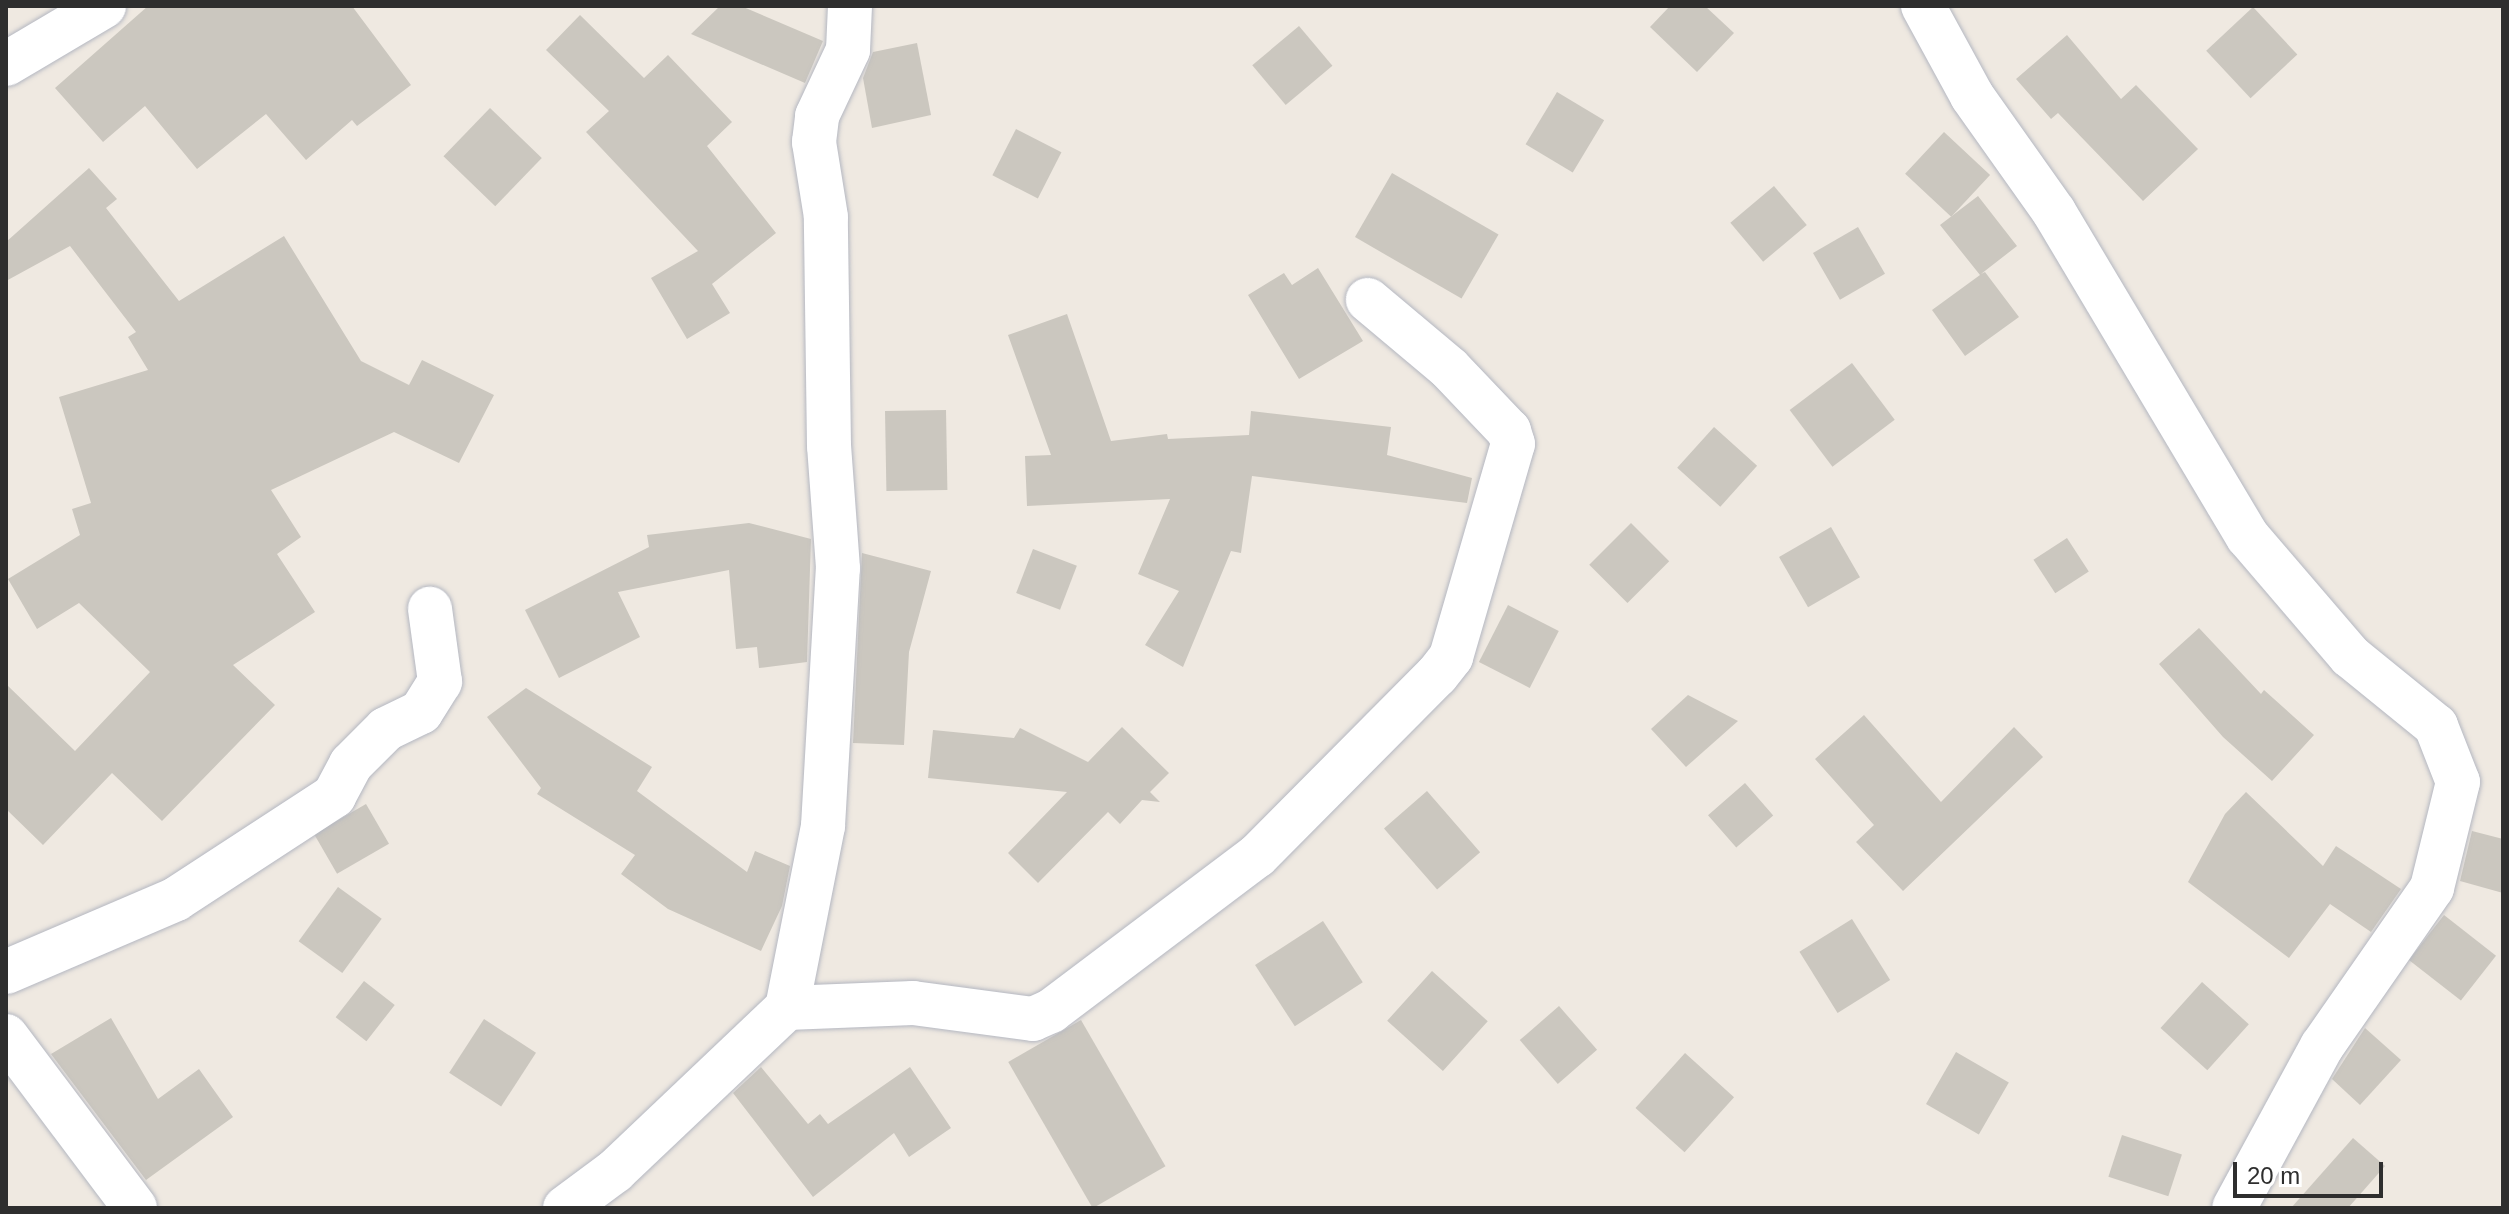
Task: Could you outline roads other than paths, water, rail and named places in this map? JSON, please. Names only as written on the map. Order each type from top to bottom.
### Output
[{"type":"street","points":[[6,64],[104,6]]},
{"type":"street","points":[[565,1208],[615,1171],[787,1008],[823,826],[838,568],[829,446],[826,217],[814,142],[817,116],[848,50],[850,6]]},
{"type":"street","points":[[1923,6],[1972,96],[2054,212],[2248,537],[2350,656],[2436,726],[2458,782],[2432,888],[2322,1046],[2234,1208]]},
{"type":"street","points":[[787,1008],[913,1003],[1033,1019],[1051,1011],[1257,856],[1437,675],[1451,657],[1513,444],[1509,431],[1449,368],[1368,300]]},
{"type":"street","points":[[6,972],[176,899],[334,796],[351,764],[386,729],[421,712],[440,682],[430,609]]},
{"type":"street","points":[[6,1036],[135,1208]]}]
